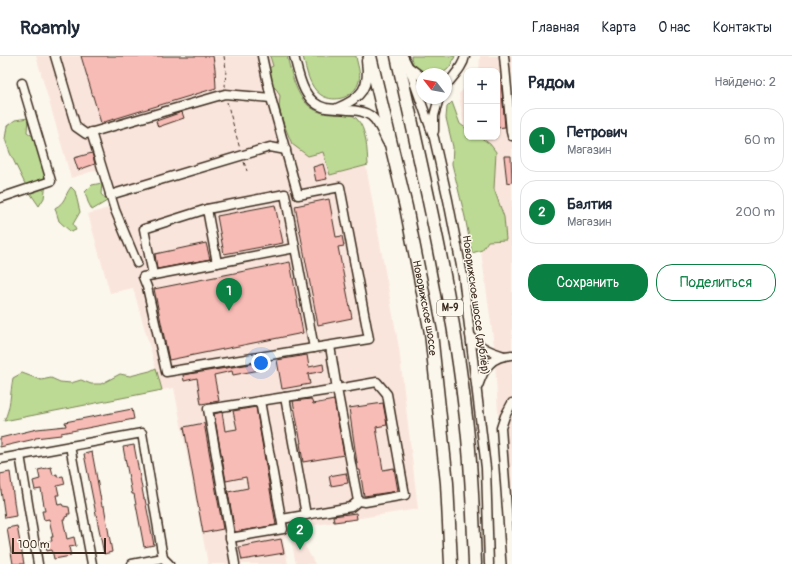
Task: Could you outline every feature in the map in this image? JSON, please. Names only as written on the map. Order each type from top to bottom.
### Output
[{"type":"highway","name":"Новорижское шоссе","points":[[370,56],[406,207],[431,332],[447,483],[450,564]]},
{"type":"highway","name":"М-9","points":[[397,56],[442,267],[464,400],[470,458],[476,564]]},
{"type":"street","points":[[55,56],[76,127],[86,134],[225,94],[271,98]]},
{"type":"street","points":[[262,56],[271,98],[298,193]]},
{"type":"street","name":"М-9","points":[[294,56],[302,86],[311,99],[325,107],[355,110],[364,112],[371,116],[376,121],[394,158]]},
{"type":"street","points":[[336,108],[354,100],[365,88],[367,80],[366,56]]},
{"type":"street","name":"Новорижское шоссе (дублёр)","points":[[403,56],[409,68],[434,138],[463,276],[478,387],[486,468],[489,564]]},
{"type":"street","points":[[452,71],[463,56]]},
{"type":"street","points":[[452,78],[464,61],[463,56]]},
{"type":"street","points":[[504,56],[510,132],[512,136]]},
{"type":"street","points":[[409,68],[416,73]]},
{"type":"street","points":[[0,198],[51,181],[22,83]]},
{"type":"street","points":[[434,138],[434,116],[437,104]]},
{"type":"street","points":[[91,132],[114,210],[137,263]]},
{"type":"street","points":[[110,195],[270,147],[286,150]]},
{"type":"street","points":[[153,275],[144,229],[207,209],[340,187],[369,339],[166,372],[147,287],[143,277],[295,248]]},
{"type":"street","points":[[285,196],[314,348]]},
{"type":"street","points":[[207,209],[217,262]]},
{"type":"street","points":[[470,335],[477,344],[487,350],[508,355]]},
{"type":"street","points":[[330,346],[358,501]]},
{"type":"street","points":[[478,387],[481,376],[487,366],[494,359],[508,355]]},
{"type":"street","points":[[235,564],[208,409],[377,382],[387,394],[405,495],[365,502],[358,501],[351,507],[282,519]]},
{"type":"street","points":[[285,397],[306,515]]},
{"type":"street","points":[[230,538],[283,529],[260,401]]},
{"type":"street","points":[[511,564],[501,428],[512,403]]},
{"type":"street","points":[[0,459],[142,433],[166,561],[132,564]]},
{"type":"street","points":[[70,446],[92,564]]},
{"type":"street","points":[[20,455],[38,564]]},
{"type":"path","points":[[224,56],[226,70],[225,94],[247,171]]},
{"type":"shaded area","points":[[36,56],[270,56],[273,67],[273,86],[280,96],[279,107],[283,122],[324,152],[330,175],[366,166],[399,348],[418,509],[297,528],[299,535],[315,564],[296,564],[290,536],[283,538],[288,564],[208,564],[174,388],[162,390],[133,288],[110,293],[88,214],[112,207],[100,169],[71,178]]},
{"type":"shaded area","points":[[480,56],[512,56],[512,564],[507,564],[494,345],[465,140],[500,140],[500,68],[479,68]]},
{"type":"shaded area","points":[[464,88],[464,130],[459,94]]},
{"type":"green space","points":[[270,56],[287,56],[300,96],[314,109],[323,113],[348,114],[360,122],[367,147],[368,165],[330,175],[323,152],[308,156],[292,144],[279,107],[280,96],[269,78],[269,68],[273,66]]},
{"type":"green space","points":[[303,56],[356,56],[360,74],[357,87],[349,95],[344,97],[338,99],[326,98],[317,92],[311,83]]},
{"type":"green space","points":[[411,56],[455,56],[449,68],[417,68],[411,60]]},
{"type":"green space","points":[[452,102],[460,124],[464,127],[464,140],[484,140],[490,144],[496,152],[494,189],[504,217],[506,240],[488,241],[482,250],[472,253],[452,164],[453,147],[446,118],[447,107],[452,104]]},
{"type":"green space","points":[[28,118],[27,132],[38,140],[48,168],[44,198],[39,206],[28,190],[5,139],[7,126],[15,120]]},
{"type":"green space","points":[[102,183],[101,194],[107,201],[92,210],[85,192],[92,185]]},
{"type":"green space","points":[[71,187],[75,191],[80,212],[73,224],[76,230],[71,232],[59,221],[55,208],[63,201]]},
{"type":"green space","points":[[156,368],[162,390],[4,421],[9,405],[13,378],[22,373],[41,380],[51,378],[60,382],[71,383],[81,380],[91,384],[101,384],[120,374],[130,376]]},
{"type":"building","points":[[81,56],[213,56],[216,88],[101,123]]},
{"type":"building","points":[[500,80],[501,80],[505,127],[500,128]]},
{"type":"building","points":[[182,112],[184,118],[158,127],[156,121]]},
{"type":"building","points":[[92,153],[95,164],[78,170],[74,158]]},
{"type":"building","points":[[504,156],[511,156],[512,182],[507,183]]},
{"type":"building","points":[[323,164],[327,179],[316,181],[313,167]]},
{"type":"building","points":[[329,199],[336,237],[342,236],[344,246],[338,247],[352,318],[318,325],[295,206]]},
{"type":"building","points":[[275,205],[283,243],[224,254],[217,216]]},
{"type":"building","points":[[206,243],[210,259],[157,269],[155,254]]},
{"type":"building","points":[[290,262],[303,333],[169,360],[154,289]]},
{"type":"building","points":[[307,355],[309,367],[323,364],[324,371],[308,374],[310,384],[282,389],[277,360]]},
{"type":"building","points":[[263,362],[265,369],[233,375],[232,371],[214,375],[219,401],[201,404],[197,378],[184,381],[183,375]]},
{"type":"building","points":[[311,399],[313,404],[334,400],[344,455],[303,462],[293,401]]},
{"type":"building","points":[[383,403],[387,425],[376,427],[383,470],[394,468],[398,491],[364,496],[360,470],[358,470],[349,408]]},
{"type":"building","points":[[256,407],[276,525],[235,532],[228,492],[248,488],[246,477],[226,481],[214,414],[222,412],[225,431],[237,429],[233,411]]},
{"type":"building","points":[[132,409],[134,419],[61,433],[61,435],[35,438],[0,447],[0,438],[37,429],[66,426],[65,422]]},
{"type":"building","points":[[204,423],[223,529],[203,533],[184,427]]},
{"type":"building","points":[[134,445],[154,545],[144,547],[123,447]]},
{"type":"building","points":[[92,452],[112,552],[104,554],[84,454]]},
{"type":"building","points":[[51,467],[53,475],[57,474],[57,477],[63,476],[65,484],[57,486],[59,495],[56,495],[58,505],[62,504],[63,506],[69,507],[70,514],[67,514],[68,516],[63,519],[67,539],[74,537],[76,546],[69,547],[71,556],[54,559],[52,550],[47,551],[45,542],[52,541],[51,537],[53,537],[49,519],[44,520],[42,511],[45,511],[41,489],[35,490],[33,481],[40,479],[38,470]]},
{"type":"building","points":[[10,472],[16,516],[5,518],[0,474]]},
{"type":"building","points":[[346,473],[348,483],[331,486],[329,476]]},
{"type":"building","points":[[356,513],[357,519],[334,522],[333,516]]},
{"type":"building","points":[[17,526],[24,564],[13,564],[7,528]]},
{"type":"building","points":[[281,539],[284,553],[242,560],[239,547]]},
{"type":"place","name":"Петрович","points":[[229,311]]},
{"type":"place","name":"Балтия","points":[[300,550]]}]
